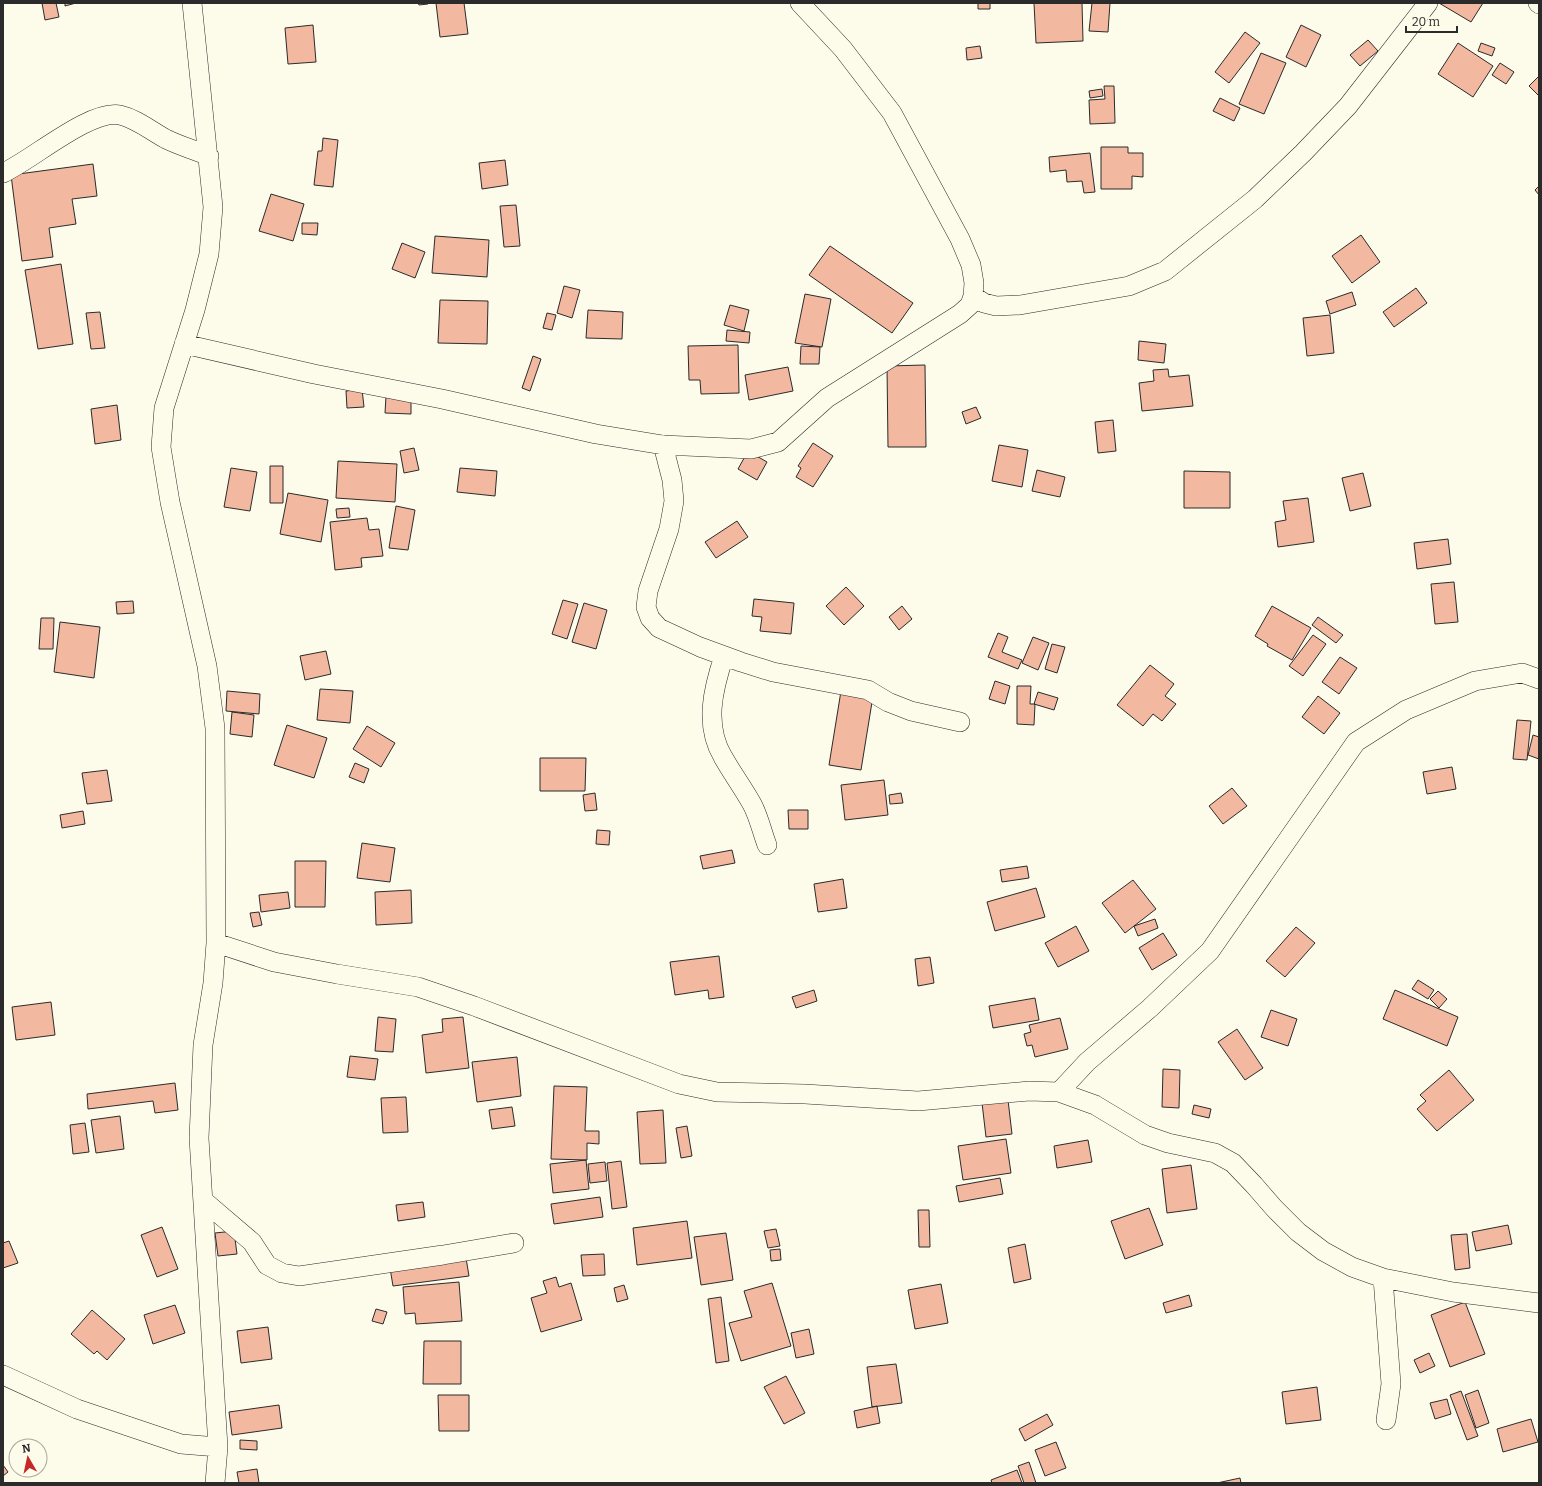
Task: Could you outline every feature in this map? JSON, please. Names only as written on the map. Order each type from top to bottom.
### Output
[{"type":"street","points":[[192,3],[209,156],[213,207],[209,254],[184,344],[164,408],[161,447],[170,502],[207,666],[215,728],[216,943],[213,983],[203,1045],[199,1138],[218,1447],[214,1483]]},
{"type":"street","points":[[184,344],[314,374],[442,399],[596,434],[663,445],[751,449],[778,442],[827,398],[960,314],[970,304],[973,296],[974,283],[967,253],[892,113],[843,49],[800,3]]},
{"type":"street","points":[[973,296],[984,303],[996,306],[1020,305],[1129,286],[1165,271],[1255,199],[1303,153],[1348,106],[1428,3]]},
{"type":"street","points":[[3,173],[15,168],[78,127],[101,116],[118,115],[137,121],[168,139],[209,156]]},
{"type":"street","points":[[663,445],[672,480],[674,501],[669,529],[648,591],[646,607],[650,618],[659,628],[700,647],[773,672],[868,690],[888,702],[910,711],[960,722]]},
{"type":"street","points":[[724,656],[713,697],[712,720],[715,739],[722,756],[753,805],[767,845]]},
{"type":"street","points":[[1059,1092],[1087,1062],[1150,1008],[1210,951],[1356,742],[1406,710],[1476,680],[1522,673],[1539,679]]},
{"type":"street","points":[[216,943],[274,962],[418,987],[474,1006],[679,1084],[717,1092],[812,1094],[918,1101],[1029,1091],[1059,1092],[1095,1104],[1145,1135],[1168,1143],[1215,1152],[1233,1163],[1298,1232],[1323,1251],[1352,1266],[1383,1278],[1453,1292],[1539,1303]]},
{"type":"street","points":[[204,1201],[252,1242],[267,1264],[282,1273],[299,1276],[514,1243]]},
{"type":"street","points":[[1383,1278],[1391,1384],[1386,1420]]},
{"type":"street","points":[[3,1375],[84,1412],[181,1444],[218,1447]]},
{"type":"building","points":[[42,3],[56,3],[59,17],[45,20]]},
{"type":"building","points":[[65,3],[76,3],[65,6]]},
{"type":"building","points":[[418,3],[428,3],[428,4],[419,5]]},
{"type":"building","points":[[436,3],[464,3],[468,34],[440,37]]},
{"type":"building","points":[[978,3],[990,3],[990,9],[978,9]]},
{"type":"building","points":[[1034,3],[1082,3],[1083,41],[1036,43]]},
{"type":"building","points":[[1092,3],[1110,3],[1108,32],[1089,31]]},
{"type":"building","points":[[1439,3],[1483,3],[1471,22]]},
{"type":"building","points":[[313,25],[316,62],[288,64],[285,28]]},
{"type":"building","points":[[1301,25],[1321,35],[1306,67],[1286,57]]},
{"type":"building","points":[[1245,32],[1260,43],[1229,83],[1215,72]]},
{"type":"building","points":[[1368,40],[1378,51],[1360,66],[1350,55]]},
{"type":"building","points":[[1458,43],[1493,66],[1473,97],[1438,74]]},
{"type":"building","points":[[1481,43],[1495,48],[1492,56],[1478,51]]},
{"type":"building","points":[[980,46],[982,58],[967,60],[966,48]]},
{"type":"building","points":[[1261,53],[1286,63],[1264,114],[1239,104]]},
{"type":"building","points":[[1500,63],[1514,72],[1506,84],[1492,75]]},
{"type":"building","points":[[1539,76],[1539,96],[1529,86]]},
{"type":"building","points":[[1104,86],[1114,86],[1115,123],[1090,124],[1089,100],[1105,99]]},
{"type":"building","points":[[1102,89],[1103,96],[1090,98],[1089,91]]},
{"type":"building","points":[[1220,98],[1240,108],[1234,121],[1213,111]]},
{"type":"building","points":[[323,138],[338,140],[333,187],[314,185],[318,151],[322,151]]},
{"type":"building","points":[[1101,147],[1128,147],[1128,153],[1143,153],[1143,177],[1132,176],[1132,189],[1101,189]]},
{"type":"building","points":[[1090,153],[1095,192],[1084,193],[1082,181],[1067,182],[1066,170],[1050,172],[1049,157]]},
{"type":"building","points":[[505,160],[508,185],[482,189],[479,163]]},
{"type":"building","points":[[93,164],[97,196],[72,199],[76,224],[49,228],[53,257],[22,261],[11,175]]},
{"type":"building","points":[[1539,186],[1539,195],[1535,190]]},
{"type":"building","points":[[271,194],[304,204],[293,241],[259,231]]},
{"type":"building","points":[[516,205],[520,246],[504,247],[500,206]]},
{"type":"building","points":[[302,223],[318,223],[317,235],[302,234]]},
{"type":"building","points":[[1361,235],[1380,262],[1352,283],[1332,256]]},
{"type":"building","points":[[435,236],[489,240],[487,277],[432,273]]},
{"type":"building","points":[[402,243],[425,252],[415,278],[392,269]]},
{"type":"building","points":[[830,246],[913,303],[892,333],[809,275]]},
{"type":"building","points":[[61,264],[73,344],[38,349],[25,270]]},
{"type":"building","points":[[564,286],[580,290],[572,318],[557,313]]},
{"type":"building","points":[[1416,288],[1427,303],[1394,327],[1383,312]]},
{"type":"building","points":[[1352,292],[1356,305],[1330,314],[1326,301]]},
{"type":"building","points":[[805,294],[831,299],[822,347],[795,343]]},
{"type":"building","points":[[440,300],[488,301],[487,344],[438,343]]},
{"type":"building","points":[[730,305],[749,310],[744,331],[724,325]]},
{"type":"building","points":[[588,310],[623,312],[622,339],[586,338]]},
{"type":"building","points":[[100,312],[105,348],[91,349],[86,313]]},
{"type":"building","points":[[547,313],[556,315],[552,330],[543,328]]},
{"type":"building","points":[[1330,315],[1334,353],[1307,356],[1303,318]]},
{"type":"building","points":[[727,330],[750,332],[749,343],[726,341]]},
{"type":"building","points":[[1139,341],[1166,344],[1164,363],[1138,360]]},
{"type":"building","points":[[738,345],[739,393],[701,394],[700,380],[689,380],[688,346]]},
{"type":"building","points":[[801,346],[820,347],[819,364],[800,364]]},
{"type":"building","points":[[533,356],[541,359],[530,391],[522,388]]},
{"type":"building","points":[[925,365],[926,447],[888,447],[887,366]]},
{"type":"building","points":[[788,367],[793,391],[749,400],[745,375]]},
{"type":"building","points":[[1168,369],[1169,377],[1189,375],[1193,406],[1142,411],[1139,383],[1154,381],[1153,370]]},
{"type":"building","points":[[362,389],[364,407],[347,408],[346,391]]},
{"type":"building","points":[[386,396],[411,397],[411,414],[385,413]]},
{"type":"building","points":[[117,405],[121,440],[95,444],[91,409]]},
{"type":"building","points":[[976,407],[981,418],[966,424],[962,412]]},
{"type":"building","points":[[1113,420],[1116,451],[1098,453],[1095,422]]},
{"type":"building","points":[[813,443],[833,456],[813,487],[796,477],[801,468],[798,466]]},
{"type":"building","points":[[999,445],[1028,450],[1022,487],[992,481]]},
{"type":"building","points":[[414,448],[419,470],[404,473],[400,451]]},
{"type":"building","points":[[748,451],[767,462],[757,480],[738,469]]},
{"type":"building","points":[[338,461],[397,464],[395,502],[336,498]]},
{"type":"building","points":[[270,466],[283,466],[283,503],[270,503]]},
{"type":"building","points":[[231,468],[257,472],[250,511],[224,507]]},
{"type":"building","points":[[460,468],[497,471],[495,496],[457,492]]},
{"type":"building","points":[[1037,470],[1065,477],[1060,497],[1032,491]]},
{"type":"building","points":[[1184,471],[1230,472],[1230,508],[1184,508]]},
{"type":"building","points":[[1363,473],[1371,506],[1350,511],[1342,478]]},
{"type":"building","points":[[288,493],[328,500],[321,542],[280,534]]},
{"type":"building","points":[[1308,498],[1314,542],[1278,547],[1275,522],[1286,520],[1283,501]]},
{"type":"building","points":[[396,506],[415,510],[408,550],[389,548]]},
{"type":"building","points":[[349,508],[350,517],[337,518],[336,509]]},
{"type":"building","points":[[367,518],[369,530],[379,529],[383,556],[361,558],[362,567],[335,570],[330,522]]},
{"type":"building","points":[[737,521],[748,537],[716,558],[705,542]]},
{"type":"building","points":[[1448,539],[1451,564],[1417,569],[1414,543]]},
{"type":"building","points":[[1454,582],[1458,622],[1435,624],[1431,584]]},
{"type":"building","points":[[846,587],[864,606],[844,625],[826,606]]},
{"type":"building","points":[[754,599],[794,603],[791,634],[760,631],[762,617],[752,616]]},
{"type":"building","points":[[563,600],[578,604],[567,639],[552,634]]},
{"type":"building","points":[[133,601],[134,613],[117,614],[116,602]]},
{"type":"building","points":[[584,603],[607,610],[596,649],[572,642]]},
{"type":"building","points":[[902,606],[912,619],[899,630],[889,617]]},
{"type":"building","points":[[1272,606],[1311,628],[1292,660],[1267,646],[1268,644],[1255,636]]},
{"type":"building","points":[[1318,617],[1343,635],[1336,643],[1312,625]]},
{"type":"building","points":[[41,618],[54,618],[53,649],[39,649]]},
{"type":"building","points":[[60,622],[100,627],[94,678],[54,672]]},
{"type":"building","points":[[998,633],[1008,637],[1002,652],[1022,660],[1018,669],[988,657]]},
{"type":"building","points":[[1313,635],[1326,644],[1303,676],[1289,666]]},
{"type":"building","points":[[1033,637],[1049,643],[1038,670],[1022,663]]},
{"type":"building","points":[[1052,644],[1065,647],[1057,673],[1045,669]]},
{"type":"building","points":[[326,651],[331,674],[305,680],[300,656]]},
{"type":"building","points":[[1340,657],[1357,668],[1339,694],[1322,682]]},
{"type":"building","points":[[1150,665],[1174,684],[1165,696],[1176,704],[1162,721],[1153,714],[1143,726],[1117,705]]},
{"type":"building","points":[[995,681],[1010,686],[1005,704],[989,699]]},
{"type":"building","points":[[1017,686],[1031,686],[1030,704],[1035,704],[1034,725],[1017,724]]},
{"type":"building","points":[[320,689],[353,691],[350,723],[317,720]]},
{"type":"building","points":[[227,691],[260,694],[259,714],[226,711]]},
{"type":"building","points":[[841,691],[873,696],[861,770],[829,765]]},
{"type":"building","points":[[1038,692],[1058,698],[1054,710],[1034,704]]},
{"type":"building","points":[[1318,696],[1340,713],[1324,734],[1302,717]]},
{"type":"building","points":[[232,712],[254,715],[252,737],[230,734]]},
{"type":"building","points":[[1517,720],[1531,721],[1527,760],[1513,759]]},
{"type":"building","points":[[287,725],[327,738],[314,778],[274,765]]},
{"type":"building","points":[[367,726],[395,743],[381,767],[353,749]]},
{"type":"building","points":[[1533,735],[1539,737],[1539,759],[1528,755]]},
{"type":"building","points":[[540,758],[586,758],[585,791],[540,791]]},
{"type":"building","points":[[355,763],[369,769],[364,783],[349,777]]},
{"type":"building","points":[[1452,767],[1456,789],[1427,794],[1423,772]]},
{"type":"building","points":[[107,770],[112,801],[87,804],[82,773]]},
{"type":"building","points":[[884,780],[888,815],[845,820],[841,785]]},
{"type":"building","points":[[1232,788],[1247,806],[1223,824],[1209,806]]},
{"type":"building","points":[[595,793],[597,810],[585,811],[583,795]]},
{"type":"building","points":[[901,793],[903,803],[890,804],[889,795]]},
{"type":"building","points":[[788,810],[808,810],[808,829],[789,829]]},
{"type":"building","points":[[83,811],[85,824],[62,828],[60,815]]},
{"type":"building","points":[[597,830],[610,831],[609,845],[596,844]]},
{"type":"building","points":[[362,843],[395,848],[390,882],[357,878]]},
{"type":"building","points":[[732,850],[735,863],[703,869],[700,856]]},
{"type":"building","points":[[295,861],[326,861],[325,907],[295,907]]},
{"type":"building","points":[[1027,866],[1029,878],[1002,882],[1000,870]]},
{"type":"building","points":[[843,879],[847,908],[818,912],[814,884]]},
{"type":"building","points":[[1133,880],[1156,909],[1125,933],[1102,903]]},
{"type":"building","points":[[1036,888],[1045,917],[995,931],[987,902]]},
{"type":"building","points":[[411,890],[412,923],[376,925],[375,892]]},
{"type":"building","points":[[288,892],[290,908],[261,912],[259,895]]},
{"type":"building","points":[[259,912],[262,925],[253,927],[250,913]]},
{"type":"building","points":[[1155,919],[1158,928],[1138,936],[1134,926]]},
{"type":"building","points":[[1076,926],[1089,951],[1058,967],[1045,943]]},
{"type":"building","points":[[1296,927],[1315,943],[1285,977],[1266,961]]},
{"type":"building","points":[[1163,933],[1177,955],[1152,970],[1139,948]]},
{"type":"building","points":[[719,956],[724,997],[709,999],[708,990],[675,995],[670,962]]},
{"type":"building","points":[[930,957],[934,983],[918,986],[915,959]]},
{"type":"building","points":[[1418,980],[1434,990],[1428,999],[1412,989]]},
{"type":"building","points":[[814,990],[817,1001],[796,1008],[792,997]]},
{"type":"building","points":[[1395,990],[1458,1017],[1447,1046],[1383,1019]]},
{"type":"building","points":[[1438,991],[1447,999],[1439,1008],[1430,999]]},
{"type":"building","points":[[1035,998],[1039,1020],[993,1028],[989,1006]]},
{"type":"building","points":[[51,1002],[55,1035],[16,1040],[12,1007]]},
{"type":"building","points":[[1271,1010],[1297,1019],[1288,1046],[1261,1037]]},
{"type":"building","points":[[378,1017],[396,1019],[393,1052],[375,1051]]},
{"type":"building","points":[[463,1017],[469,1068],[426,1073],[422,1035],[443,1032],[442,1019]]},
{"type":"building","points":[[1060,1018],[1068,1049],[1035,1057],[1032,1045],[1027,1046],[1024,1034],[1031,1032],[1029,1025]]},
{"type":"building","points":[[1237,1029],[1263,1068],[1245,1080],[1218,1042]]},
{"type":"building","points":[[350,1056],[378,1059],[375,1080],[347,1077]]},
{"type":"building","points":[[517,1057],[521,1096],[477,1102],[472,1062]]},
{"type":"building","points":[[1163,1069],[1180,1070],[1179,1108],[1162,1107]]},
{"type":"building","points":[[1449,1070],[1474,1100],[1437,1131],[1417,1109],[1426,1101],[1420,1095]]},
{"type":"building","points":[[175,1083],[178,1110],[155,1113],[153,1101],[88,1109],[87,1094]]},
{"type":"building","points":[[554,1086],[587,1087],[585,1131],[599,1131],[599,1144],[587,1143],[587,1160],[551,1159]]},
{"type":"building","points":[[406,1097],[408,1132],[383,1133],[381,1098]]},
{"type":"building","points":[[1008,1100],[1012,1134],[986,1137],[982,1103]]},
{"type":"building","points":[[1194,1105],[1211,1109],[1209,1118],[1192,1114]]},
{"type":"building","points":[[512,1107],[515,1126],[492,1129],[489,1110]]},
{"type":"building","points":[[663,1110],[666,1163],[640,1164],[637,1112]]},
{"type":"building","points":[[120,1116],[124,1149],[96,1153],[91,1120]]},
{"type":"building","points":[[85,1123],[89,1152],[73,1154],[70,1125]]},
{"type":"building","points":[[687,1126],[692,1156],[681,1158],[676,1128]]},
{"type":"building","points":[[1006,1139],[1011,1173],[963,1180],[958,1146]]},
{"type":"building","points":[[1088,1140],[1092,1162],[1057,1168],[1054,1146]]},
{"type":"building","points":[[586,1160],[589,1189],[553,1193],[550,1164]]},
{"type":"building","points":[[621,1161],[627,1207],[612,1209],[607,1163]]},
{"type":"building","points":[[605,1162],[607,1181],[590,1183],[588,1164]]},
{"type":"building","points":[[1191,1165],[1197,1209],[1167,1213],[1162,1169]]},
{"type":"building","points":[[1000,1178],[1003,1194],[959,1202],[956,1186]]},
{"type":"building","points":[[600,1197],[603,1217],[554,1224],[551,1204]]},
{"type":"building","points":[[423,1202],[425,1217],[398,1221],[396,1205]]},
{"type":"building","points":[[1149,1208],[1163,1245],[1125,1259],[1111,1221]]},
{"type":"building","points":[[918,1210],[929,1210],[930,1247],[919,1247]]},
{"type":"building","points":[[687,1221],[692,1258],[637,1265],[633,1228]]},
{"type":"building","points":[[1508,1225],[1512,1244],[1476,1251],[1472,1232]]},
{"type":"building","points":[[162,1227],[178,1269],[157,1277],[141,1235]]},
{"type":"building","points":[[776,1229],[780,1246],[768,1248],[764,1231]]},
{"type":"building","points":[[234,1231],[237,1254],[218,1256],[215,1233]]},
{"type":"building","points":[[726,1233],[733,1280],[701,1285],[694,1237]]},
{"type":"building","points":[[1467,1234],[1470,1268],[1455,1270],[1451,1235]]},
{"type":"building","points":[[9,1241],[18,1263],[3,1268],[3,1243]]},
{"type":"building","points":[[1025,1244],[1031,1279],[1014,1283],[1008,1248]]},
{"type":"building","points":[[780,1249],[781,1260],[771,1261],[770,1250]]},
{"type":"building","points":[[604,1254],[605,1275],[583,1276],[581,1255]]},
{"type":"building","points":[[466,1258],[469,1276],[393,1286],[390,1268]]},
{"type":"building","points":[[556,1277],[559,1287],[571,1283],[582,1320],[541,1332],[531,1298],[547,1293],[543,1281]]},
{"type":"building","points":[[459,1282],[462,1321],[416,1324],[415,1313],[405,1314],[403,1287]]},
{"type":"building","points":[[772,1283],[791,1346],[741,1361],[729,1323],[752,1317],[744,1291]]},
{"type":"building","points":[[941,1284],[948,1323],[915,1329],[908,1290]]},
{"type":"building","points":[[624,1285],[628,1299],[617,1302],[614,1288]]},
{"type":"building","points":[[1189,1295],[1192,1306],[1166,1313],[1163,1303]]},
{"type":"building","points":[[721,1297],[729,1361],[716,1363],[708,1299]]},
{"type":"building","points":[[1465,1302],[1485,1354],[1450,1367],[1431,1315]]},
{"type":"building","points":[[175,1305],[185,1333],[153,1344],[144,1315]]},
{"type":"building","points":[[376,1309],[387,1312],[383,1324],[372,1321]]},
{"type":"building","points":[[92,1310],[125,1339],[107,1360],[97,1351],[94,1354],[71,1334]]},
{"type":"building","points":[[268,1327],[272,1359],[241,1363],[237,1331]]},
{"type":"building","points":[[809,1329],[814,1354],[796,1358],[791,1333]]},
{"type":"building","points":[[424,1341],[461,1341],[461,1384],[423,1384]]},
{"type":"building","points":[[1429,1353],[1435,1366],[1420,1373],[1414,1360]]},
{"type":"building","points":[[896,1364],[902,1403],[872,1407],[867,1367]]},
{"type":"building","points":[[786,1376],[805,1413],[784,1424],[764,1387]]},
{"type":"building","points":[[1317,1387],[1321,1420],[1286,1424],[1282,1392]]},
{"type":"building","points":[[1478,1390],[1489,1423],[1476,1428],[1465,1395]]},
{"type":"building","points":[[1461,1391],[1478,1436],[1467,1440],[1450,1395]]},
{"type":"building","points":[[438,1395],[469,1395],[469,1431],[439,1431]]},
{"type":"building","points":[[1447,1399],[1451,1414],[1435,1419],[1430,1403]]},
{"type":"building","points":[[279,1405],[282,1428],[232,1435],[229,1412]]},
{"type":"building","points":[[877,1406],[880,1423],[857,1428],[854,1411]]},
{"type":"building","points":[[1047,1414],[1053,1425],[1025,1441],[1019,1429]]},
{"type":"building","points":[[1531,1419],[1538,1442],[1503,1452],[1497,1429]]},
{"type":"building","points":[[240,1440],[257,1441],[257,1450],[240,1449]]},
{"type":"building","points":[[1056,1442],[1066,1468],[1045,1476],[1035,1450]]},
{"type":"building","points":[[1029,1462],[1036,1483],[1024,1483],[1018,1466]]},
{"type":"building","points":[[3,1465],[8,1472],[3,1476]]},
{"type":"building","points":[[257,1469],[259,1483],[239,1483],[237,1472]]},
{"type":"building","points":[[1017,1470],[1022,1483],[992,1483],[991,1480]]},
{"type":"building","points":[[1240,1478],[1241,1483],[1217,1483]]}]
